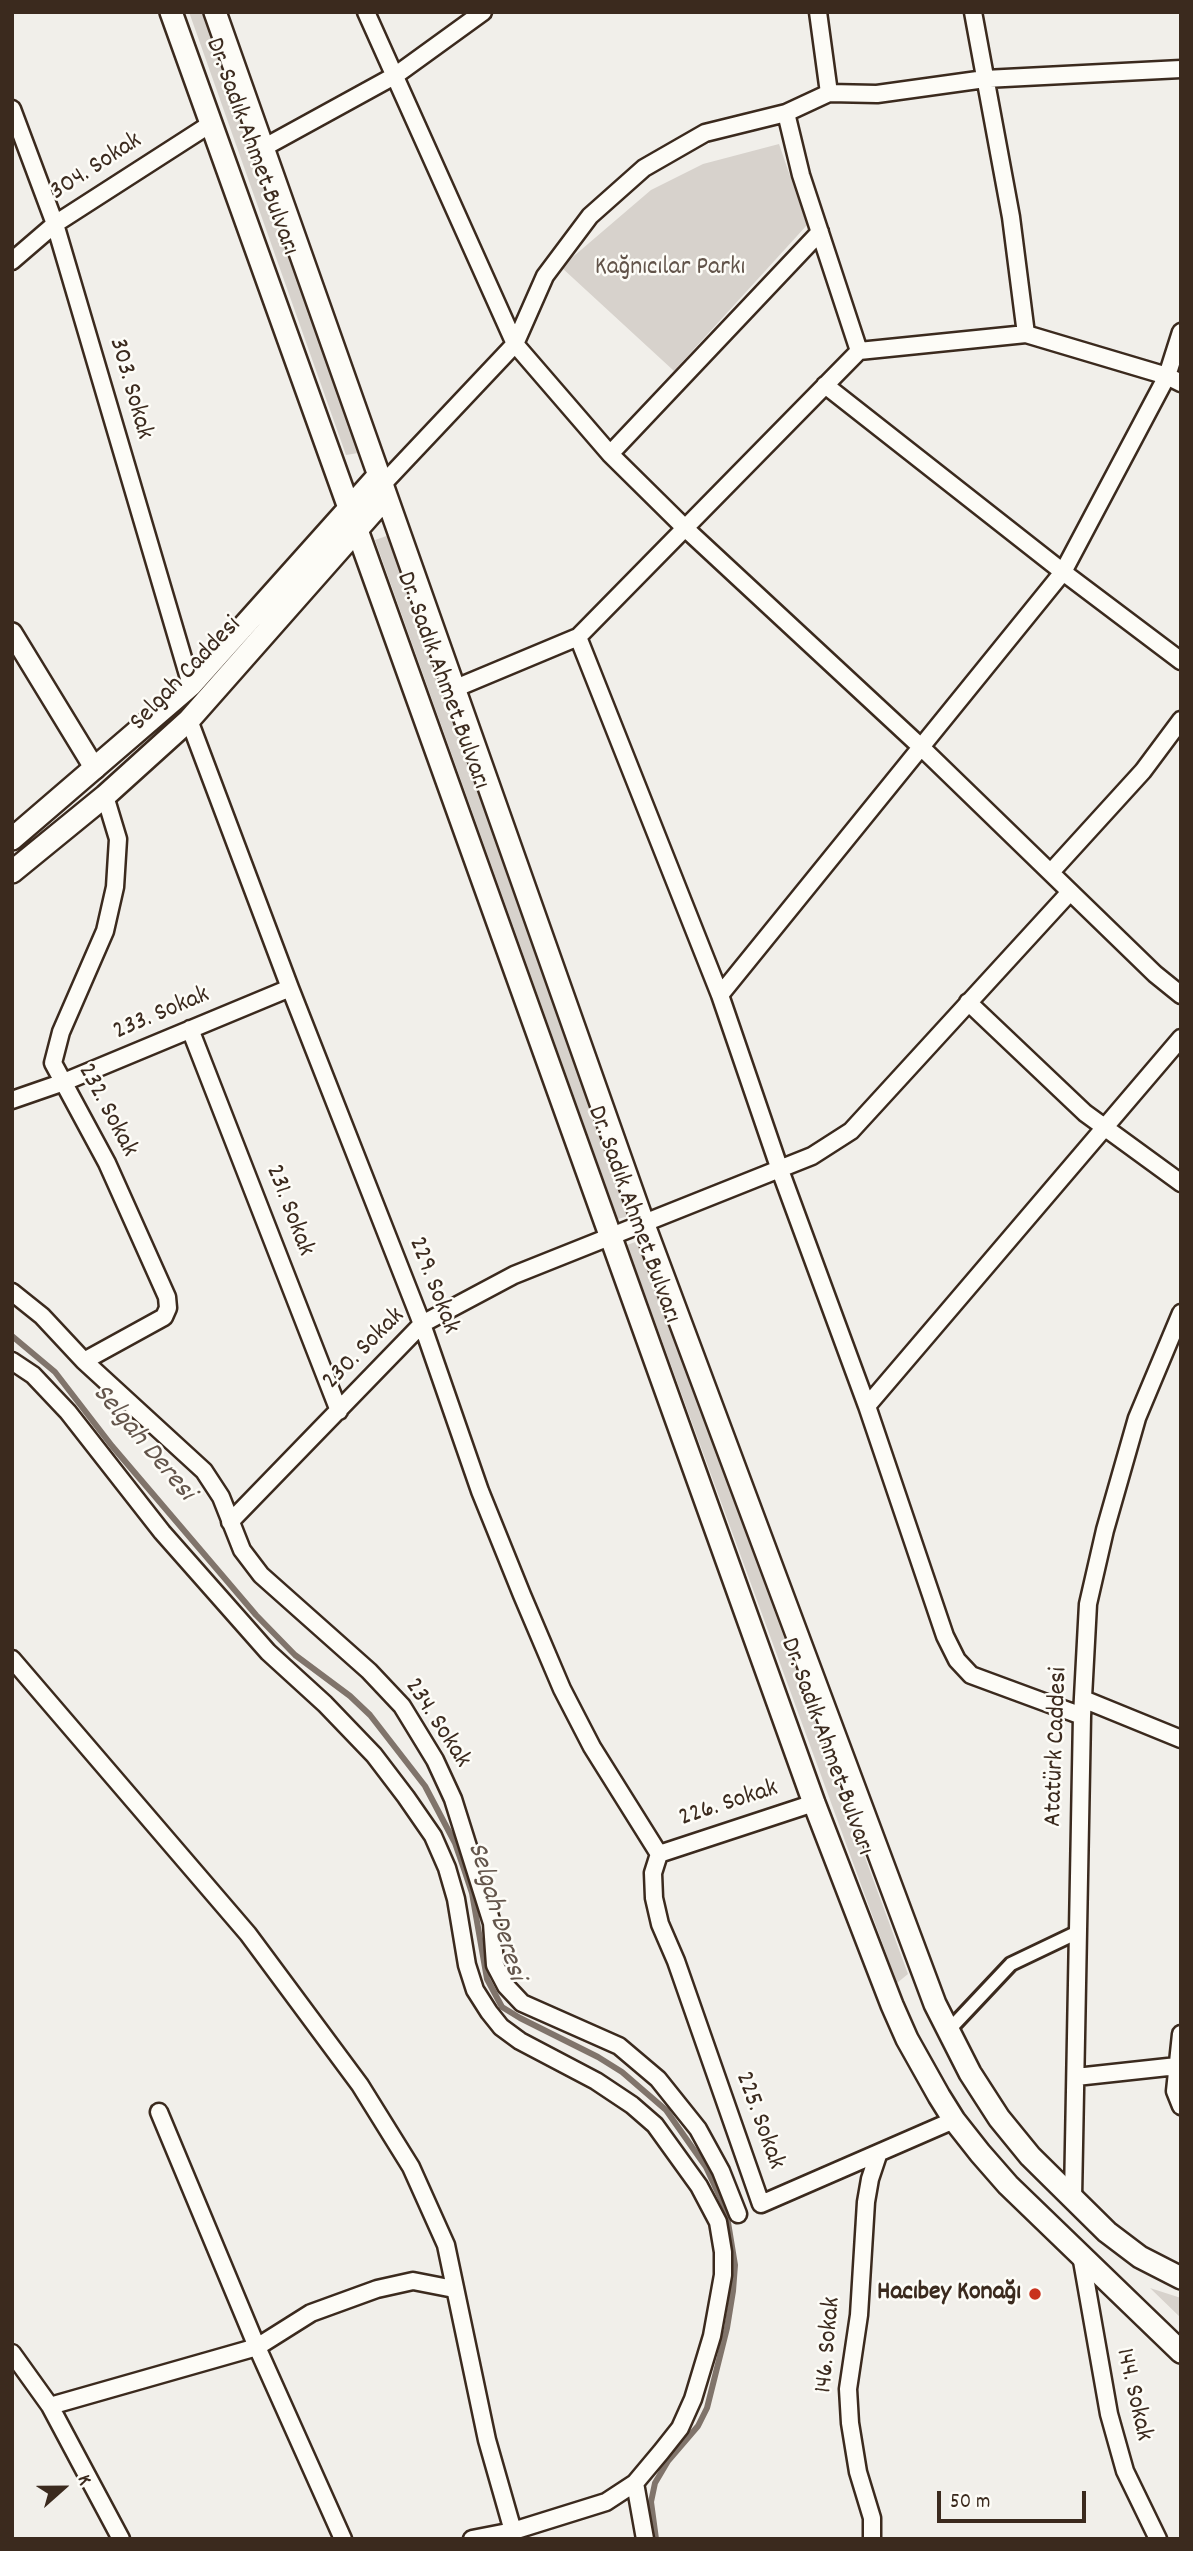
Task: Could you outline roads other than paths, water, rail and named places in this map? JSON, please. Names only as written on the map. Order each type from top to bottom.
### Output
[{"type":"main road","name":"Dr. Sadık Ahmet Bulvarı","points":[[171,12],[814,1803],[897,2016],[954,2120],[1008,2185],[1181,2352]]},
{"type":"main road","name":"Dr. Sadık Ahmet Bulvarı","points":[[215,12],[644,1225],[898,1909],[948,2031],[970,2073],[999,2118],[1030,2156],[1107,2232],[1140,2257],[1181,2278]]},
{"type":"main road","name":"Selgah Caddesi","points":[[12,839],[191,685],[349,508],[381,487]]},
{"type":"main road","name":"Selgah Caddesi","points":[[12,872],[105,796],[189,720],[358,530],[381,487]]},
{"type":"street","points":[[366,12],[515,344],[610,454],[686,529],[921,747],[1155,974],[1181,995]]},
{"type":"street","points":[[263,148],[396,75],[483,12]]},
{"type":"street","points":[[818,12],[829,93]]},
{"type":"street","points":[[973,12],[1011,217],[1026,334]]},
{"type":"street","points":[[381,487],[515,344],[545,276],[590,216],[644,168],[705,133],[786,113],[829,93],[877,94],[985,79],[1181,69]]},
{"type":"street","name":"303. Sokak","points":[[12,109],[55,224],[191,685]]},
{"type":"street","points":[[786,113],[801,175],[859,351]]},
{"type":"street","name":"304. Sokak","points":[[12,261],[55,224],[212,123]]},
{"type":"street","points":[[610,454],[820,232]]},
{"type":"street","points":[[720,995],[1063,572],[1174,380],[1181,332]]},
{"type":"street","points":[[456,688],[579,637],[859,351],[1026,334],[1174,380]]},
{"type":"street","points":[[825,385],[1181,661]]},
{"type":"street","points":[[12,633],[96,769]]},
{"type":"street","points":[[579,637],[720,995],[780,1170],[867,1406],[945,1636],[957,1660],[971,1675],[1082,1716]]},
{"type":"street","name":"229. Sokak","points":[[189,720],[290,988],[422,1324],[480,1491],[562,1689],[592,1747],[659,1854]]},
{"type":"street","points":[[1051,872],[1143,771],[1181,720]]},
{"type":"street","name":"232. Sokak","points":[[84,1361],[164,1317],[168,1308],[167,1297],[107,1163],[54,1063],[55,1052],[105,931],[115,887],[118,839],[105,796]]},
{"type":"street","name":"230. Sokak","points":[[230,1522],[422,1324],[514,1275],[780,1170],[812,1156],[851,1131],[1070,892]]},
{"type":"street","name":"233. Sokak","points":[[12,1100],[64,1082],[290,988]]},
{"type":"street","points":[[968,1002],[1085,1113],[1181,1183]]},
{"type":"street","name":"231. Sokak","points":[[190,1030],[339,1410]]},
{"type":"street","points":[[867,1406],[1181,1038]]},
{"type":"street","name":"234. Sokak","points":[[12,1293],[42,1315],[84,1361],[204,1471],[221,1497],[242,1550],[261,1575],[369,1671],[402,1706],[435,1760],[453,1799],[492,1923],[495,1965],[506,1986],[522,2003],[619,2046],[658,2080],[698,2129],[721,2171],[738,2214]]},
{"type":"street","name":"Atatürk Caddesi","points":[[1073,2198],[1082,1716],[1088,1604],[1108,1517],[1137,1418],[1181,1313]]},
{"type":"street","points":[[12,1361],[33,1375],[68,1412],[171,1542],[268,1652],[325,1704],[366,1747],[406,1797],[433,1836],[447,1868],[456,1899],[467,1965],[475,1990],[489,2012],[520,2041],[596,2081],[632,2105],[655,2125],[699,2186],[718,2222],[723,2252],[723,2275],[704,2368],[694,2399],[680,2428],[635,2483],[606,2502],[513,2531],[472,2539]]},
{"type":"street","points":[[12,1659],[248,1934],[360,2085],[411,2167],[446,2245],[487,2440],[513,2531]]},
{"type":"street","points":[[1083,1699],[1181,1739]]},
{"type":"street","name":"226. Sokak","points":[[659,1854],[814,1803]]},
{"type":"street","name":"225. Sokak","points":[[659,1854],[653,1873],[654,1898],[660,1924],[676,1961],[761,2204],[954,2120]]},
{"type":"street","points":[[948,2031],[1011,1964],[1078,1932]]},
{"type":"street","points":[[1181,2035],[1175,2091],[1181,2106]]},
{"type":"street","points":[[1076,2077],[1177,2067]]},
{"type":"street","points":[[159,2112],[257,2347],[343,2539]]},
{"type":"street","name":"146. Sokak","points":[[872,2539],[872,2518],[858,2472],[849,2423],[848,2389],[859,2315],[866,2202],[878,2154]]},
{"type":"street","points":[[718,2222],[761,2204]]},
{"type":"street","name":"144. Sokak","points":[[1081,2255],[1109,2414],[1125,2471],[1158,2539]]},
{"type":"street","points":[[50,2406],[257,2347],[311,2313],[377,2289],[413,2281],[454,2289]]},
{"type":"street","points":[[12,2353],[50,2406],[121,2539]]},
{"type":"street","points":[[635,2483],[645,2539]]},
{"type":"waterway","name":"Selgah Deresi","points":[[12,1336],[55,1372],[112,1446],[256,1615],[295,1655],[350,1696],[370,1715],[425,1786],[455,1843],[472,1893],[487,1979],[502,2007],[622,2072],[666,2110],[706,2167],[726,2210],[735,2265],[733,2291],[727,2328],[707,2408],[698,2426],[668,2461],[655,2483],[651,2502],[656,2539]]},
{"type":"place","name":"Hacıbey Konağı","points":[[1035,2294]]},
{"type":"park label","name":"Kağnıcılar Parkı","points":[[670,269]]}]
